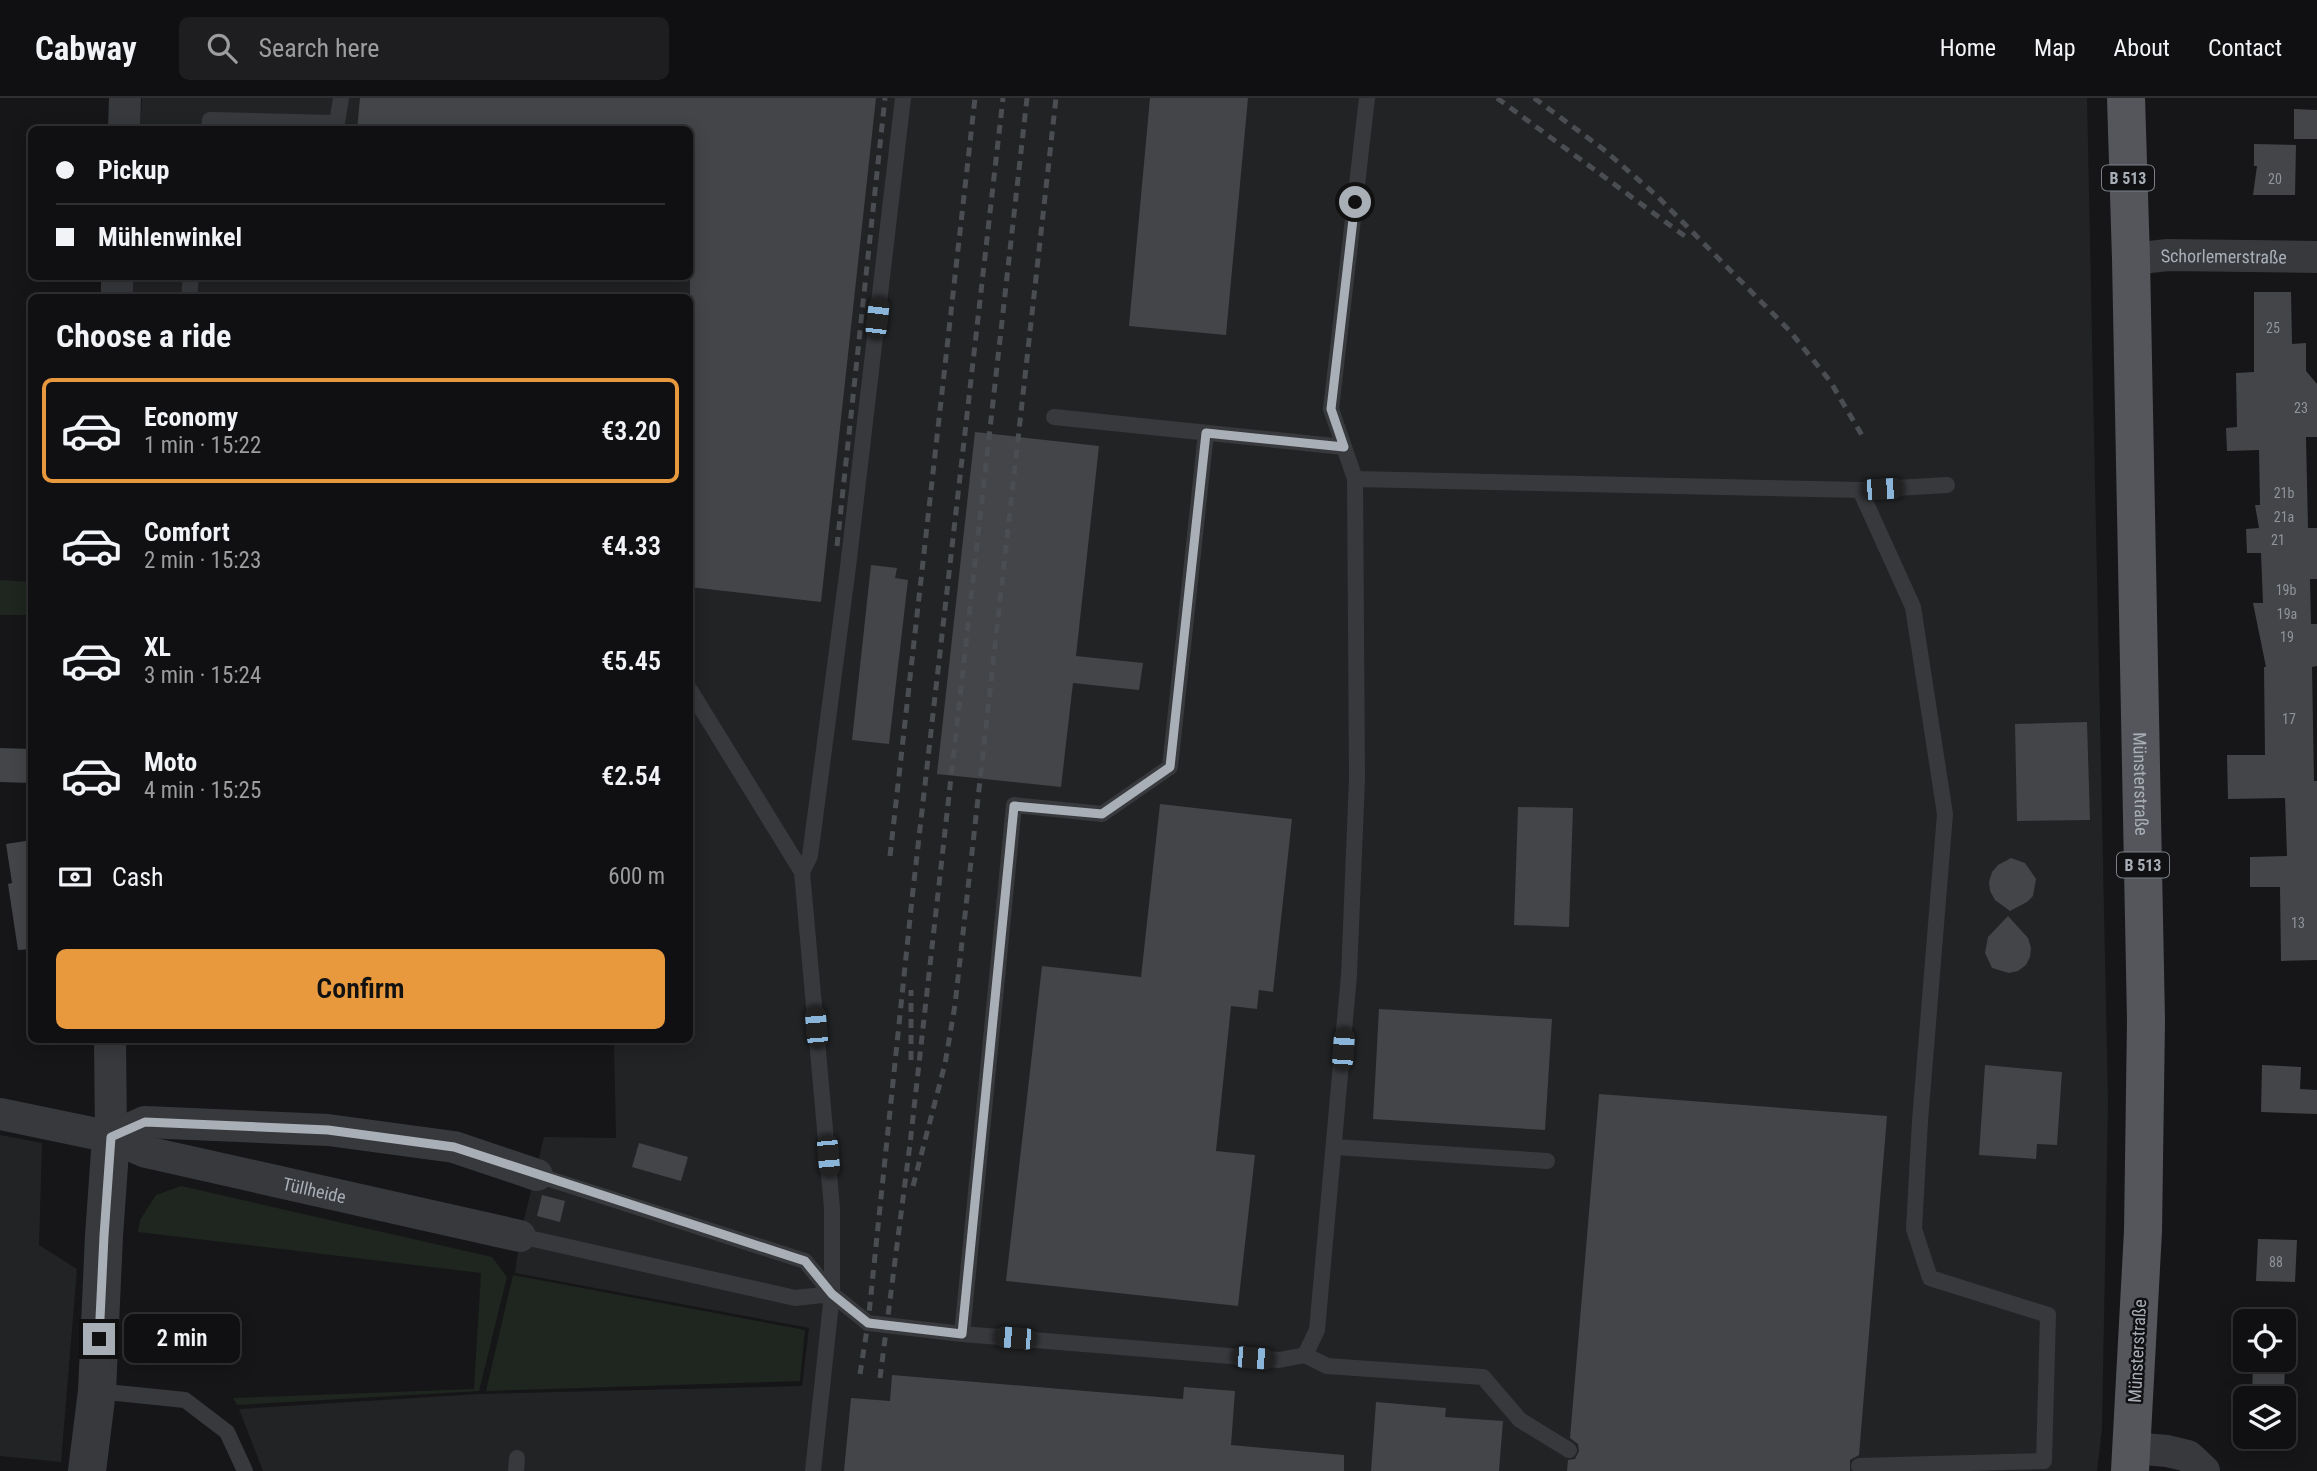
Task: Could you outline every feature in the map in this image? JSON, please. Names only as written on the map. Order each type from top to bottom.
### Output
[{"type":"main road","name":"Münsterstraße","points":[[2126,98],[2146,1020],[2143,1231],[2131,1459]]},
{"type":"street","points":[[124,126],[125,98]]},
{"type":"street","name":"Schorlemerstraße","points":[[2131,259],[2168,255],[2317,257]]},
{"type":"street","points":[[87,1471],[97,1391],[111,1137],[110,1043]]},
{"type":"street","name":"Tüllheide","points":[[0,1114],[111,1137],[146,1152],[520,1236]]},
{"type":"street","points":[[111,1137],[145,1122],[328,1130],[454,1147],[537,1175]]},
{"type":"street","points":[[2131,1459],[2167,1451],[2188,1456],[2204,1471]]},
{"type":"lane","points":[[209,126],[210,120],[337,123],[341,98]]},
{"type":"lane","points":[[802,872],[810,856],[848,567],[903,98]]},
{"type":"lane","points":[[1306,1355],[1317,1330],[1349,975],[1357,779],[1355,479],[1331,409],[1367,98]]},
{"type":"lane","points":[[1054,417],[1344,447]]},
{"type":"lane","points":[[962,1334],[1014,806],[1102,814],[1170,767],[1206,433]]},
{"type":"lane","points":[[1355,479],[1860,490],[1947,485]]},
{"type":"lane","points":[[1859,1466],[2044,1461],[2048,1315],[1930,1278],[1914,1229],[1945,814],[1913,607],[1860,490]]},
{"type":"lane","points":[[697,714],[802,872],[832,1208],[832,1294],[813,1471]]},
{"type":"lane","points":[[1335,1147],[1547,1161]]},
{"type":"lane","points":[[537,1175],[805,1261],[832,1294],[868,1323],[962,1334],[1279,1360],[1306,1355],[1327,1366],[1483,1377],[1520,1420],[1569,1450]]},
{"type":"lane","points":[[520,1236],[794,1298],[832,1294]]},
{"type":"lane","points":[[97,1391],[185,1400],[227,1432],[245,1471]]},
{"type":"shaded area","points":[[142,98],[2087,98],[2108,1102],[2102,1429],[2097,1471],[263,1471],[239,1409],[479,1394],[802,1386],[809,1328],[515,1273],[520,1236],[544,1137],[616,1138],[614,1043],[693,1043],[693,294],[132,294],[132,280],[693,280],[693,126],[140,126]]},
{"type":"shaded area","points":[[0,580],[28,582],[28,615],[0,615]]},
{"type":"shaded area","points":[[0,1135],[42,1143],[39,1245],[77,1269],[61,1462],[0,1456]]},
{"type":"shaded area","points":[[181,1186],[492,1257],[507,1277],[479,1391],[237,1405],[233,1398],[474,1389],[481,1273],[138,1232],[140,1220],[156,1195]]},
{"type":"shaded area","points":[[513,1275],[805,1330],[800,1381],[486,1391]]},
{"type":"building","points":[[360,98],[876,98],[821,602],[693,587],[693,294],[690,294],[690,280],[693,280],[693,126],[357,126]]},
{"type":"building","points":[[1150,98],[1248,98],[1226,335],[1129,326]]},
{"type":"building","points":[[2294,109],[2317,110],[2317,139],[2294,139]]},
{"type":"building","points":[[2254,144],[2296,145],[2295,195],[2253,195],[2257,166],[2254,166]]},
{"type":"building","points":[[2254,292],[2291,292],[2292,344],[2306,343],[2306,371],[2317,384],[2317,437],[2306,437],[2308,528],[2317,528],[2317,579],[2310,579],[2311,624],[2317,624],[2317,666],[2312,667],[2314,781],[2317,781],[2317,960],[2281,961],[2280,887],[2250,887],[2250,857],[2287,856],[2285,798],[2228,799],[2227,755],[2265,755],[2266,667],[2253,603],[2263,603],[2261,553],[2247,553],[2246,529],[2259,528],[2255,505],[2260,505],[2259,450],[2227,451],[2226,428],[2237,427],[2236,373],[2254,372]]},
{"type":"building","points":[[975,432],[1099,446],[1076,656],[1143,663],[1139,690],[1073,683],[1061,787],[937,774]]},
{"type":"building","points":[[871,565],[897,568],[895,578],[908,580],[889,744],[852,740]]},
{"type":"building","points":[[2087,722],[2090,820],[2017,821],[2015,724]]},
{"type":"building","points":[[0,748],[28,749],[28,783],[0,782]]},
{"type":"building","points":[[1160,804],[1292,819],[1273,992],[1259,990],[1257,1009],[1231,1006],[1216,1151],[1255,1155],[1238,1306],[1006,1281],[1042,966],[1141,977]]},
{"type":"building","points":[[1518,807],[1573,808],[1569,927],[1514,925]]},
{"type":"building","points":[[28,841],[28,949],[18,950],[8,884],[12,883],[6,844]]},
{"type":"building","points":[[2011,858],[2025,863],[2036,879],[2033,896],[2010,911],[1995,900],[1989,882],[1998,865]]},
{"type":"building","points":[[2008,916],[2028,938],[2031,948],[2026,965],[2009,973],[1992,968],[1985,953],[1988,937]]},
{"type":"building","points":[[1379,1009],[1552,1019],[1545,1130],[1373,1119]]},
{"type":"building","points":[[1985,1065],[2062,1072],[2057,1145],[2037,1144],[2036,1159],[1979,1155]]},
{"type":"building","points":[[2262,1065],[2301,1067],[2300,1089],[2317,1090],[2317,1114],[2261,1112]]},
{"type":"building","points":[[1599,1094],[1887,1116],[1859,1455],[1850,1460],[1850,1471],[1567,1471],[1568,1460],[1575,1459],[1579,1451],[1578,1444],[1570,1438]]},
{"type":"building","points":[[639,1143],[688,1157],[681,1181],[632,1167]]},
{"type":"building","points":[[542,1195],[565,1201],[560,1222],[537,1216]]},
{"type":"building","points":[[2258,1239],[2297,1240],[2295,1282],[2256,1281]]},
{"type":"building","points":[[2253,1372],[2285,1372],[2284,1386],[2252,1386]]},
{"type":"building","points":[[892,1375],[1183,1399],[1184,1387],[1235,1391],[1231,1445],[1344,1455],[1344,1471],[844,1471],[851,1398],[890,1401]]},
{"type":"building","points":[[1376,1402],[1446,1408],[1445,1417],[1503,1421],[1499,1471],[1371,1471]]},
{"type":"railway","points":[[837,546],[885,98]]},
{"type":"railway","points":[[890,856],[975,98]]},
{"type":"railway","points":[[860,1374],[868,1323],[912,899],[1003,98]]},
{"type":"railway","points":[[880,1378],[910,1144],[1027,98]]},
{"type":"railway","points":[[913,1186],[945,1064],[955,1005],[1056,98]]},
{"type":"railway","points":[[1497,98],[1690,240]]},
{"type":"railway","points":[[1534,98],[1603,149],[1657,196],[1789,330],[1830,381],[1863,437]]},
{"type":"railway","points":[[911,990],[911,1060]]},
{"type":"route","points":[[99,1339],[111,1137],[145,1122],[328,1130],[454,1147],[805,1261],[832,1294],[868,1323],[962,1334],[1014,806],[1102,814],[1170,767],[1206,433],[1344,447],[1331,409],[1355,202]]}]
